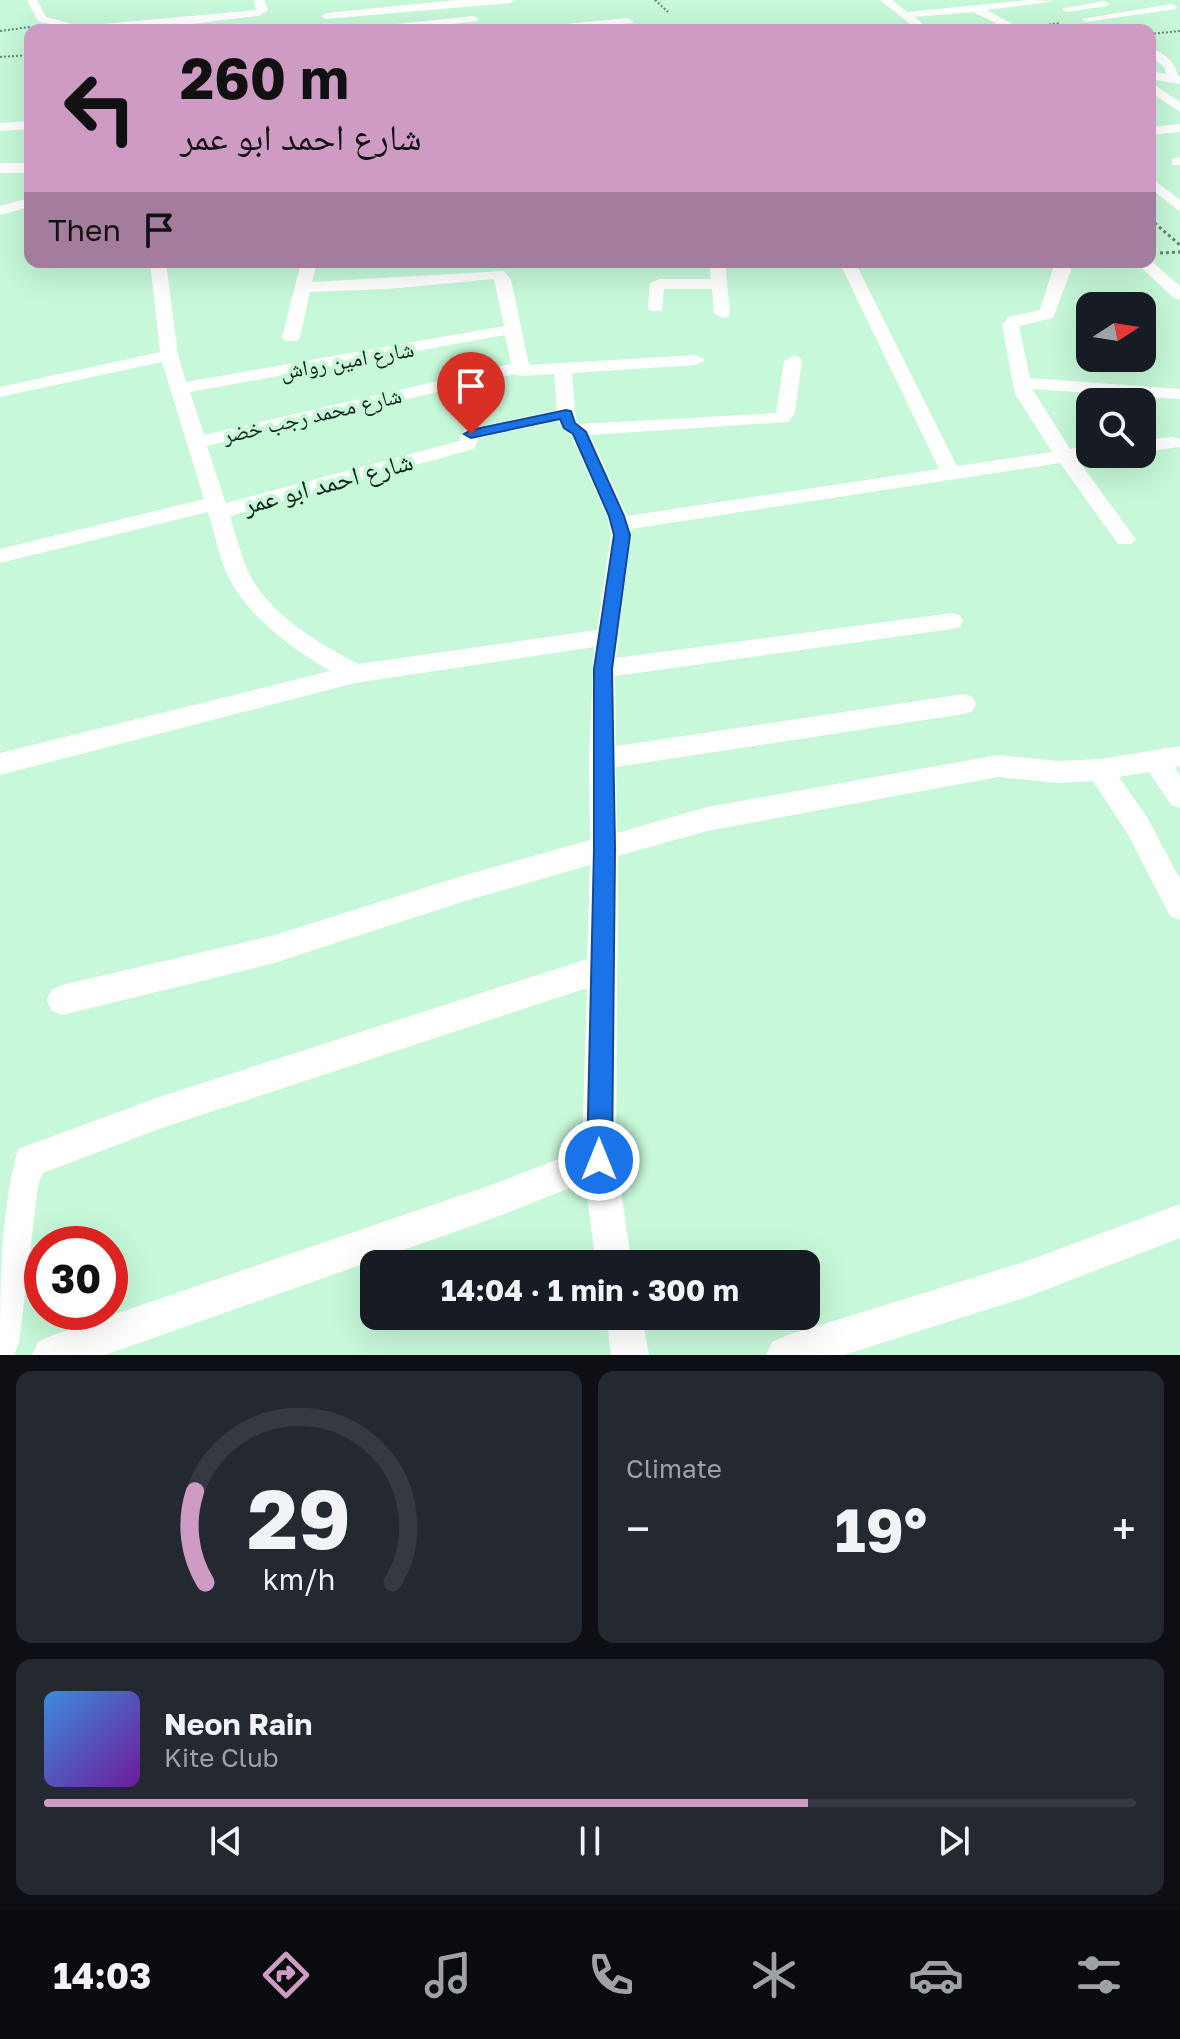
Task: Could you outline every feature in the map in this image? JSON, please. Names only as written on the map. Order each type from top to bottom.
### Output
[{"type":"street","points":[[32,0],[42,19],[60,24]]},
{"type":"street","points":[[144,24],[259,13],[263,10],[259,0]]},
{"type":"street","points":[[326,16],[510,0]]},
{"type":"street","points":[[885,0],[917,24]]},
{"type":"street","points":[[960,0],[1006,24]]},
{"type":"street","points":[[905,15],[1050,0],[1087,24],[1176,9]]},
{"type":"street","points":[[1158,0],[1176,9]]},
{"type":"street","points":[[1066,9],[1119,1]]},
{"type":"street","points":[[320,2],[332,24]]},
{"type":"street","points":[[449,24],[477,22],[457,3]]},
{"type":"street","points":[[618,10],[631,24]]},
{"type":"street","points":[[597,24],[628,21]]},
{"type":"street","points":[[1156,56],[1177,74]]},
{"type":"street","points":[[1156,75],[1177,74]]},
{"type":"street","points":[[1156,90],[1180,108]]},
{"type":"street","points":[[1156,97],[1164,96]]},
{"type":"street","points":[[0,127],[24,125]]},
{"type":"street","points":[[1156,130],[1180,128]]},
{"type":"street","points":[[1156,143],[1180,141]]},
{"type":"street","points":[[0,168],[24,168]]},
{"type":"street","points":[[1156,186],[1180,208]]},
{"type":"street","points":[[0,211],[24,204]]},
{"type":"street","points":[[159,268],[169,355],[237,572],[251,596],[294,639],[355,674]]},
{"type":"street","points":[[291,337],[308,268]]},
{"type":"street","points":[[376,268],[376,284]]},
{"type":"street","points":[[427,268],[430,280]]},
{"type":"street","points":[[718,268],[722,313]]},
{"type":"street","points":[[850,268],[952,475]]},
{"type":"street","points":[[1063,268],[1047,314],[1014,321],[1010,325],[1021,383],[1030,405],[1125,539]]},
{"type":"street","points":[[1150,268],[1180,295]]},
{"type":"street","points":[[303,287],[501,275],[519,367]]},
{"type":"street","points":[[656,307],[656,286],[659,284],[719,284]]},
{"type":"street","name":"شارع امين رواش","points":[[180,388],[335,363],[512,329]]},
{"type":"street","points":[[0,392],[169,355]]},
{"type":"street","name":"شارع محمد رجب خضر","points":[[198,442],[519,367],[526,372],[696,360]]},
{"type":"street","points":[[572,422],[781,418],[786,413],[793,361]]},
{"type":"street","points":[[563,369],[572,422],[620,524],[622,546],[603,669],[604,849],[599,1160],[612,1250]]},
{"type":"street","points":[[1021,383],[1180,394]]},
{"type":"street","name":"شارع احمد ابو عمر","points":[[218,507],[467,445],[471,434],[572,422]]},
{"type":"street","points":[[1156,445],[1173,443]]},
{"type":"street","points":[[620,524],[838,488],[952,475],[1076,454]]},
{"type":"street","points":[[0,556],[218,507]]},
{"type":"street","points":[[603,669],[952,621]]},
{"type":"street","points":[[0,764],[355,674],[606,637]]},
{"type":"street","points":[[602,759],[964,704]]},
{"type":"street","points":[[62,1000],[271,950],[462,889],[707,819],[967,770],[998,766],[1058,772],[1100,770],[1168,758],[1180,797]]},
{"type":"street","points":[[1100,770],[1137,825],[1180,907]]},
{"type":"street","points":[[0,1343],[21,1186],[30,1161],[174,1108],[603,968]]},
{"type":"street","points":[[51,1355],[494,1201],[599,1160]]},
{"type":"street","points":[[785,1355],[1027,1279],[1180,1221]]},
{"type":"street","points":[[626,1330],[630,1355]]},
{"type":"path","points":[[655,0],[668,12]]},
{"type":"path","points":[[1156,33],[1180,31]]},
{"type":"path","points":[[0,57],[24,55]]},
{"type":"path","points":[[1156,224],[1180,245]]},
{"type":"path","points":[[1156,254],[1180,252]]},
{"type":"route","points":[[471,434],[566,414],[567,423],[579,432],[617,516],[622,535],[603,669],[604,849],[599,1160]]}]
